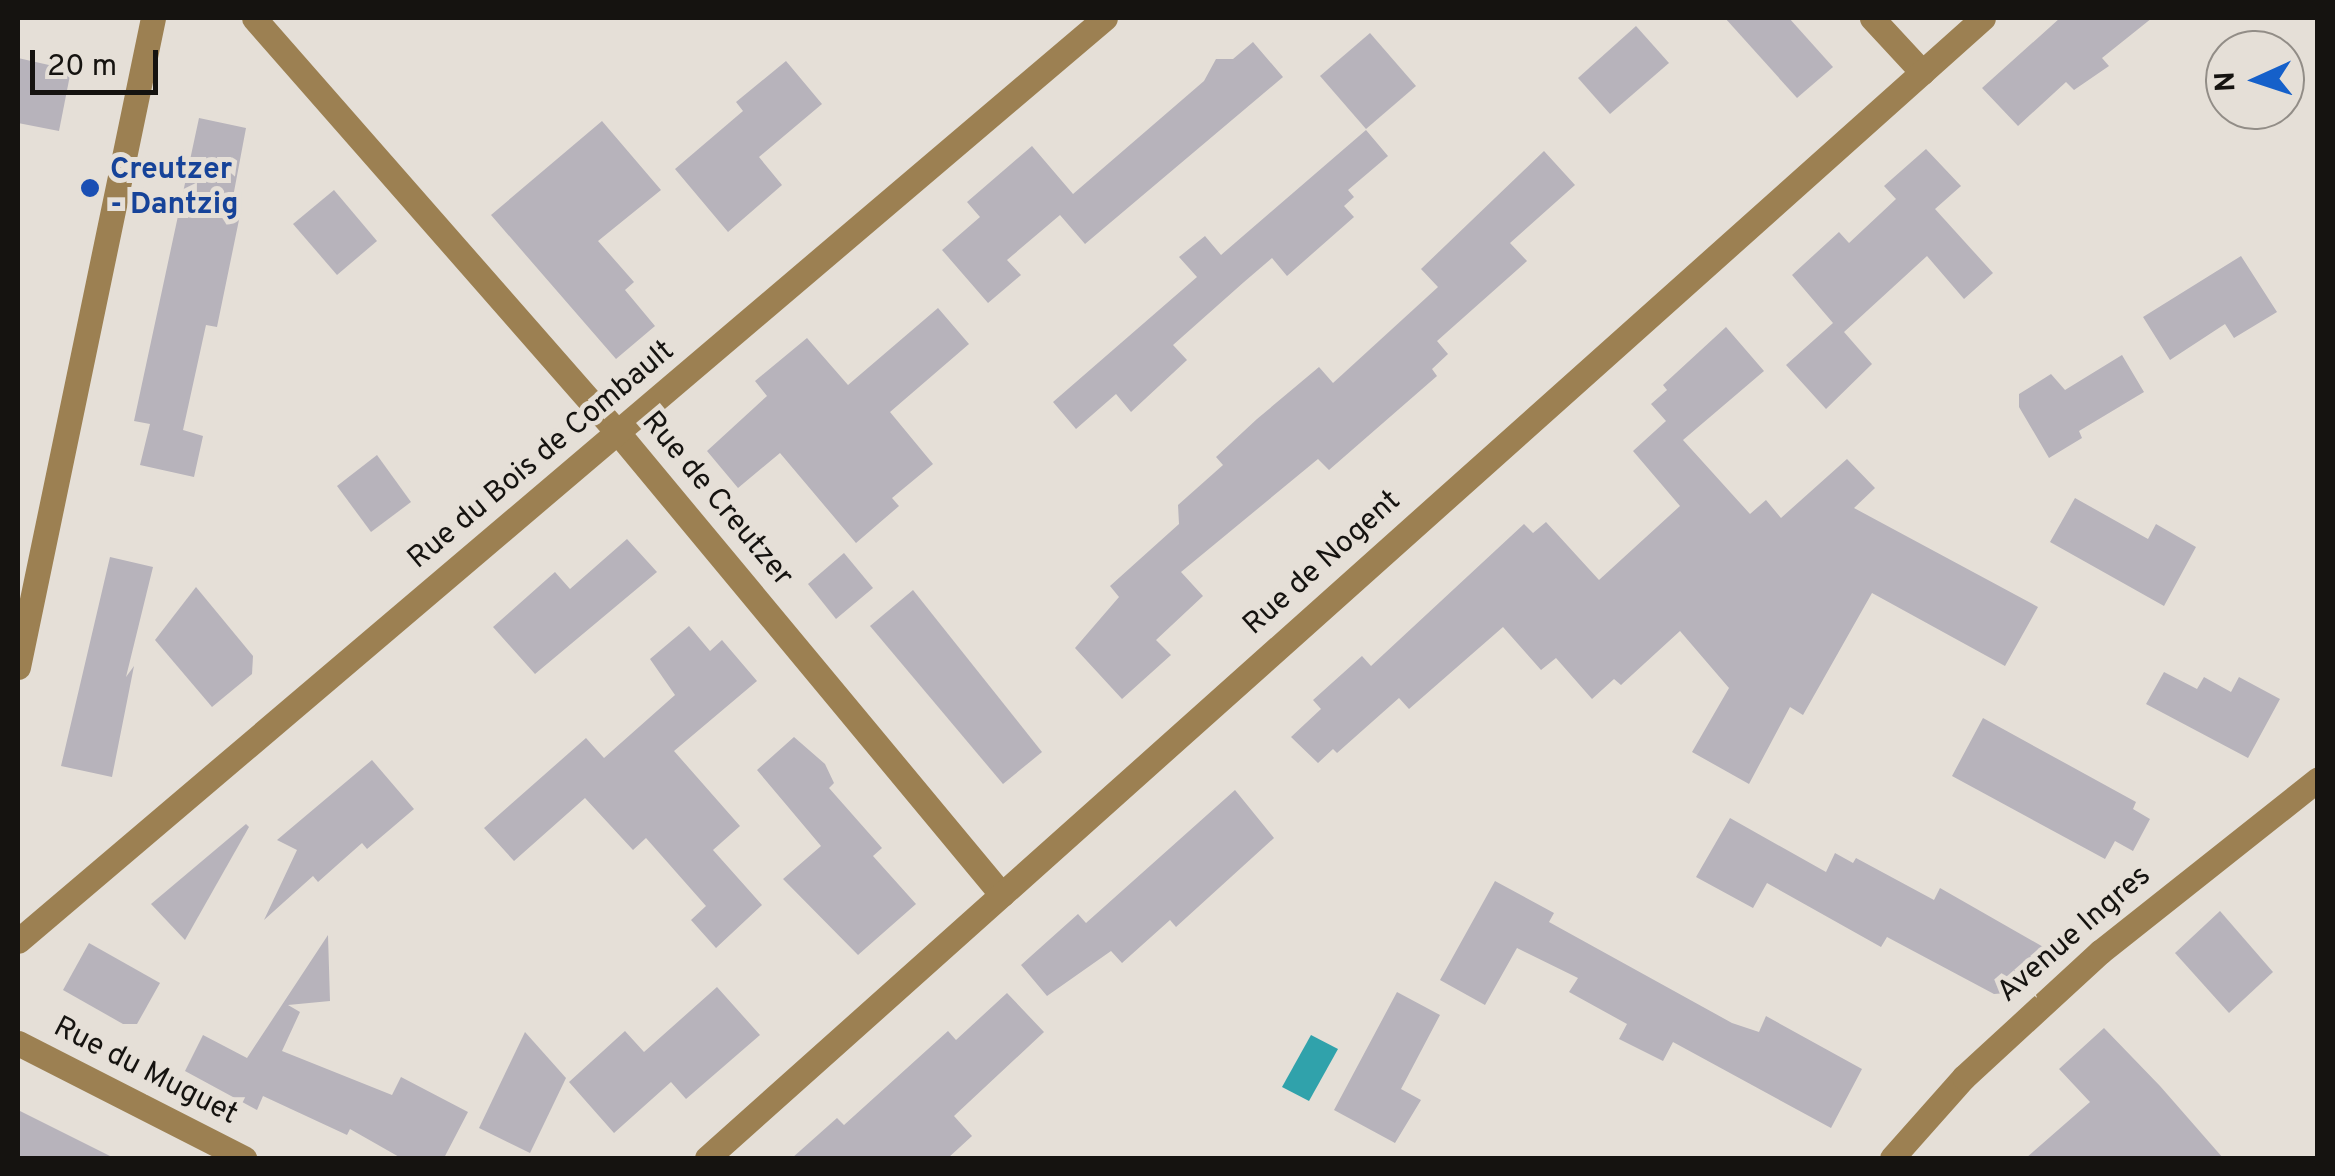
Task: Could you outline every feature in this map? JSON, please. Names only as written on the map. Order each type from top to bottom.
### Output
[{"type":"street","points":[[18,667],[152,18]]},
{"type":"street","name":"Rue de Creutzer","points":[[254,18],[619,434],[1002,895]]},
{"type":"street","name":"Rue du Bois de Combault","points":[[18,941],[1105,18]]},
{"type":"street","points":[[1872,18],[1922,72]]},
{"type":"street","name":"Rue de Nogent","points":[[706,1158],[1983,18]]},
{"type":"street","name":"Avenue Ingres","points":[[1892,1158],[1964,1077],[2100,952],[2318,779]]},
{"type":"street","name":"Rue du Muguet","points":[[18,1043],[244,1158]]},
{"type":"water","points":[[1311,1035],[1338,1049],[1309,1101],[1282,1087]]},
{"type":"building","points":[[1725,18],[1789,18],[1833,67],[1797,98]]},
{"type":"building","points":[[2060,18],[2152,18],[2102,58],[2109,66],[2074,90],[2066,82],[2018,126],[1982,88]]},
{"type":"building","points":[[1636,26],[1669,63],[1610,114],[1578,78]]},
{"type":"building","points":[[1370,33],[1416,86],[1366,129],[1320,76]]},
{"type":"building","points":[[1253,42],[1283,77],[1085,244],[1060,215],[1007,260],[1021,275],[988,303],[942,250],[980,217],[967,202],[1032,146],[1073,194],[1204,81],[1216,59],[1233,59]]},
{"type":"building","points":[[18,58],[71,70],[59,131],[18,123]]},
{"type":"building","points":[[786,61],[822,104],[759,157],[782,185],[728,232],[675,169],[743,111],[736,102]]},
{"type":"building","points":[[199,118],[246,128],[230,213],[240,215],[217,327],[206,325],[183,430],[203,436],[194,477],[140,465],[150,424],[134,421]]},
{"type":"building","points":[[602,121],[661,190],[598,241],[634,282],[625,290],[655,326],[616,359],[491,215]]},
{"type":"building","points":[[1366,130],[1388,156],[1348,190],[1354,197],[1344,206],[1354,217],[1287,276],[1272,258],[1244,282],[1173,345],[1187,360],[1131,412],[1116,394],[1076,429],[1053,402],[1197,277],[1179,257],[1205,236],[1221,255]]},
{"type":"building","points":[[1926,149],[1961,186],[1935,209],[1993,273],[1964,299],[1927,256],[1844,332],[1872,364],[1826,409],[1786,365],[1833,323],[1792,275],[1839,232],[1849,243],[1896,199],[1884,186]]},
{"type":"building","points":[[1544,151],[1575,185],[1510,243],[1527,261],[1437,341],[1448,354],[1432,369],[1437,376],[1329,470],[1318,459],[1181,572],[1203,596],[1156,640],[1171,655],[1122,699],[1075,648],[1119,597],[1110,586],[1179,524],[1178,505],[1223,465],[1216,457],[1257,419],[1319,367],[1333,383],[1438,287],[1421,269]]},
{"type":"building","points":[[334,190],[377,241],[337,275],[293,224]]},
{"type":"building","points":[[2241,256],[2277,312],[2234,338],[2225,324],[2170,360],[2143,317]]},
{"type":"building","points":[[938,308],[969,344],[890,412],[933,464],[892,498],[899,506],[856,543],[780,453],[738,488],[707,451],[767,396],[755,381],[807,338],[848,385]]},
{"type":"building","points":[[1726,327],[1764,371],[1683,440],[1750,514],[1766,500],[1781,518],[1847,459],[1875,488],[1854,508],[2038,607],[2005,666],[1872,593],[1803,715],[1790,707],[1749,784],[1692,752],[1729,688],[1680,631],[1621,685],[1614,679],[1592,699],[1556,658],[1541,670],[1503,627],[1409,709],[1399,698],[1337,753],[1333,749],[1318,763],[1291,737],[1321,709],[1313,700],[1362,656],[1371,666],[1524,524],[1533,533],[1546,522],[1599,580],[1680,506],[1633,451],[1666,421],[1651,404],[1667,390],[1663,385]]},
{"type":"building","points":[[2122,355],[2144,392],[2079,431],[2082,438],[2049,458],[2019,407],[2019,394],[2051,374],[2065,390]]},
{"type":"building","points":[[377,455],[411,502],[371,532],[337,486]]},
{"type":"building","points":[[2075,498],[2148,539],[2156,524],[2196,547],[2164,606],[2050,542]]},
{"type":"building","points":[[627,539],[657,572],[535,674],[493,627],[555,572],[570,589]]},
{"type":"building","points":[[844,553],[873,588],[836,619],[808,584]]},
{"type":"building","points":[[110,557],[153,567],[126,677],[134,666],[112,777],[61,766]]},
{"type":"building","points":[[196,587],[253,656],[252,674],[212,707],[155,640]]},
{"type":"building","points":[[913,590],[1042,752],[1003,784],[870,626]]},
{"type":"building","points":[[689,626],[710,651],[722,640],[757,681],[674,751],[740,826],[713,850],[762,905],[716,948],[691,920],[706,906],[646,838],[633,850],[585,798],[514,861],[484,828],[586,738],[604,758],[675,695],[650,659]]},
{"type":"building","points":[[2164,672],[2197,689],[2204,677],[2231,692],[2239,677],[2280,699],[2248,758],[2146,704]]},
{"type":"building","points":[[1983,718],[2136,802],[2133,809],[2150,819],[2133,851],[2115,841],[2105,859],[1952,776]]},
{"type":"building","points":[[794,737],[825,764],[834,783],[829,788],[882,848],[873,856],[916,904],[858,955],[783,879],[821,846],[757,770]]},
{"type":"building","points":[[372,760],[414,809],[367,849],[362,843],[318,882],[313,876],[264,920],[297,850],[277,840]]},
{"type":"building","points":[[1235,790],[1274,838],[1176,927],[1170,920],[1122,963],[1111,951],[1047,996],[1021,965],[1078,914],[1086,923]]},
{"type":"building","points":[[1730,818],[1826,872],[1835,853],[1853,863],[1856,858],[1934,900],[1940,888],[2052,952],[2007,993],[1994,994],[1887,937],[1881,947],[1767,883],[1753,908],[1696,877]]},
{"type":"building","points":[[246,824],[249,827],[185,940],[151,904]]},
{"type":"building","points":[[1495,881],[1554,913],[1549,922],[1732,1023],[1759,1032],[1766,1016],[1862,1069],[1831,1128],[1673,1042],[1663,1061],[1619,1039],[1627,1024],[1569,992],[1578,978],[1517,948],[1485,1005],[1440,980]]},
{"type":"building","points":[[2220,911],[2273,972],[2229,1013],[2175,953]]},
{"type":"building","points":[[328,935],[330,1001],[288,1005],[300,1012],[282,1051],[392,1095],[401,1077],[468,1112],[444,1158],[401,1158],[350,1129],[347,1135],[263,1096],[257,1110],[185,1071],[203,1035],[247,1058]]},
{"type":"building","points":[[89,943],[160,983],[137,1024],[123,1024],[63,990]]},
{"type":"building","points":[[717,987],[760,1035],[686,1099],[671,1082],[614,1133],[569,1082],[625,1031],[644,1052]]},
{"type":"building","points":[[1397,992],[1440,1015],[1401,1089],[1421,1100],[1395,1143],[1334,1110]]},
{"type":"building","points":[[1007,993],[1044,1032],[954,1116],[972,1136],[948,1158],[792,1158],[837,1118],[844,1125],[948,1031],[956,1040]]},
{"type":"building","points":[[2104,1028],[2223,1158],[2026,1158],[2090,1102],[2059,1069]]},
{"type":"building","points":[[525,1032],[566,1078],[530,1153],[479,1128]]},
{"type":"building","points":[[18,1110],[114,1158],[18,1158]]},
{"type":"place","name":"Creutzer - Dantzig","points":[[90,188]]}]
